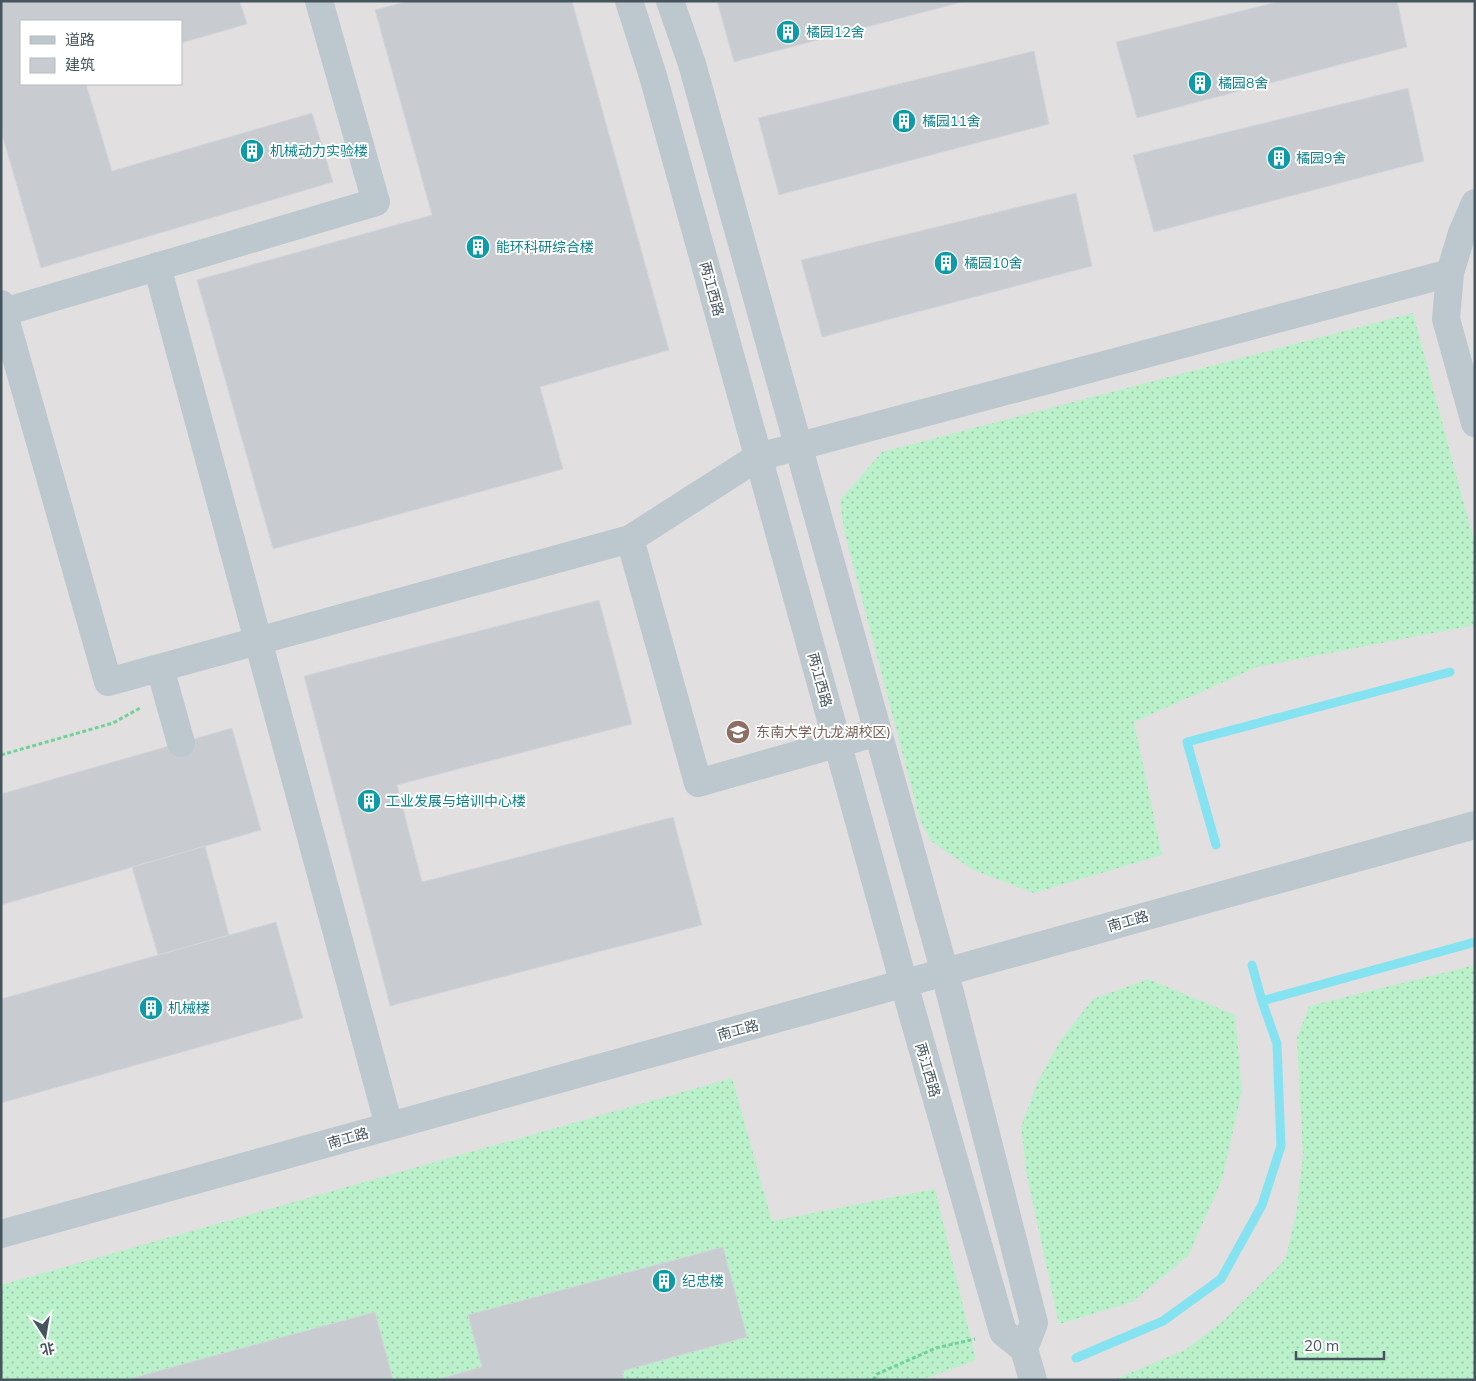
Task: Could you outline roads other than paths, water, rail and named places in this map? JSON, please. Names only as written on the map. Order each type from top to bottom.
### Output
[{"type":"street","points":[[319,1],[376,202],[157,266],[2,308],[108,682],[164,681],[260,641],[630,539],[758,457],[1450,273]]},
{"type":"street","name":"两江西路","points":[[629,1],[653,76],[1002,1332],[1024,1348]]},
{"type":"street","points":[[670,1],[692,64],[945,972],[1034,1323],[1024,1348],[1033,1380]]},
{"type":"street","points":[[653,76],[692,64]]},
{"type":"street","points":[[1475,203],[1462,233],[1450,273],[1446,319],[1475,423]]},
{"type":"street","points":[[157,266],[260,641],[389,1126]]},
{"type":"street","points":[[630,539],[698,783],[878,732]]},
{"type":"street","points":[[164,681],[181,742]]},
{"type":"street","name":"南工路","points":[[1,1234],[1475,825]]},
{"type":"waterway","points":[[1216,845],[1187,742],[1450,672]]},
{"type":"waterway","points":[[1262,1001],[1475,942]]},
{"type":"waterway","points":[[1076,1358],[1163,1321],[1221,1279],[1262,1205],[1281,1146],[1277,1044],[1252,965]]},
{"type":"place","name":"橘园12舍","points":[[788,32]]},
{"type":"place","name":"橘园8舍","points":[[1200,83]]},
{"type":"place","name":"橘园11舍","points":[[904,121]]},
{"type":"place","name":"机械动力实验楼","points":[[252,151]]},
{"type":"place","name":"橘园9舍","points":[[1279,158]]},
{"type":"place","name":"能环科研综合楼","points":[[478,247]]},
{"type":"place","name":"橘园10舍","points":[[946,263]]},
{"type":"place","name":"东南大学(九龙湖校区)","points":[[738,732]]},
{"type":"place","name":"工业发展与培训中心楼","points":[[369,801]]},
{"type":"place","name":"机械楼","points":[[151,1008]]},
{"type":"place","name":"纪忠楼","points":[[664,1281]]}]
